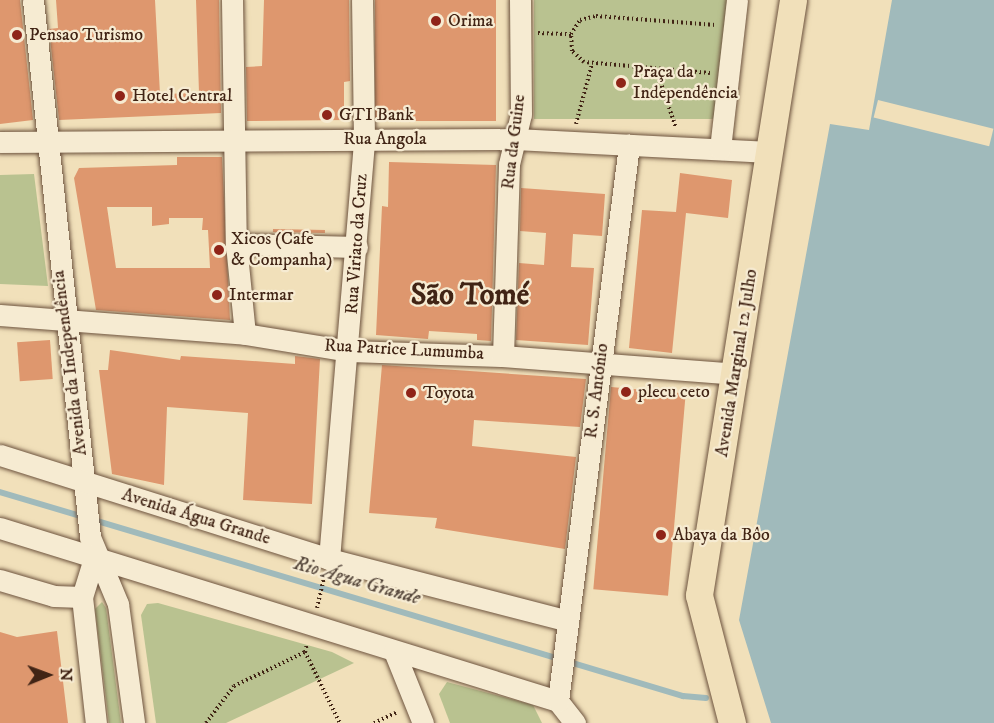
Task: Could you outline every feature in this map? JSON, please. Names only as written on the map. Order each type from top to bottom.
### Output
[{"type":"main road","name":"Avenida Marginal 12 Julho","points":[[731,721],[713,663],[699,595],[737,374],[793,0]]},
{"type":"street","name":"Avenida da Independência","points":[[33,0],[64,320],[93,546],[82,597],[96,723]]},
{"type":"street","points":[[232,0],[236,244],[245,334]]},
{"type":"street","name":"Rua Viriato da Cruz","points":[[329,559],[350,351],[364,139],[362,0]]},
{"type":"street","name":"Rua da Guine","points":[[503,356],[509,164],[521,114],[520,0]]},
{"type":"street","points":[[720,149],[737,0]]},
{"type":"street","name":"Rua Angola","points":[[0,142],[515,139],[770,152]]},
{"type":"street","name":"R. S. António","points":[[560,692],[629,145]]},
{"type":"street","points":[[236,244],[357,247]]},
{"type":"street","name":"Rua Patrice Lumumba","points":[[0,315],[245,334],[350,351],[503,356],[737,374]]},
{"type":"street","name":"Avenida Água Grande","points":[[0,455],[85,490],[567,629]]},
{"type":"street","points":[[0,528],[93,546],[312,626],[394,651],[560,692],[575,723]]},
{"type":"street","points":[[93,546],[117,604],[134,723]]},
{"type":"street","points":[[0,580],[54,596],[82,597]]},
{"type":"street","points":[[394,651],[419,714]]},
{"type":"path","points":[[729,74],[592,64],[572,51],[571,34],[580,20],[596,16],[734,26]]},
{"type":"path","points":[[521,32],[571,34]]},
{"type":"path","points":[[571,142],[592,64]]},
{"type":"path","points":[[656,69],[682,147]]},
{"type":"path","points":[[329,559],[305,652],[340,723]]},
{"type":"path","points":[[206,723],[234,686],[305,652]]},
{"type":"path","points":[[374,723],[419,714]]},
{"type":"green space","points":[[534,0],[729,0],[729,119],[534,119]]},
{"type":"green space","points":[[34,174],[48,286],[0,284],[0,175]]},
{"type":"green space","points":[[102,602],[106,608],[121,723],[109,723],[95,609]]},
{"type":"green space","points":[[158,603],[332,652],[354,663],[226,723],[156,723],[141,615],[147,604]]},
{"type":"green space","points":[[447,682],[533,705],[542,723],[450,723],[439,694]]},
{"type":"water","points":[[892,0],[994,0],[994,723],[771,723],[739,620],[830,124],[869,130]]},
{"type":"pier","points":[[878,100],[993,129],[989,146],[874,117]]},
{"type":"building","points":[[0,0],[20,0],[33,120],[0,124]]},
{"type":"building","points":[[56,0],[155,0],[160,94],[199,93],[196,0],[219,0],[221,113],[59,120],[49,29],[58,28]]},
{"type":"building","points":[[264,0],[349,0],[350,81],[344,82],[344,120],[247,121],[246,67],[262,66]]},
{"type":"building","points":[[375,0],[496,0],[496,121],[375,121]]},
{"type":"building","points":[[177,157],[222,157],[230,320],[96,310],[74,178],[79,168],[177,165]],"holes":[[[107,207],[152,207],[152,226],[169,224],[169,218],[203,218],[202,230],[208,230],[210,268],[116,268]]]},
{"type":"building","points":[[389,162],[496,165],[491,341],[477,340],[477,334],[429,331],[428,339],[376,335],[382,206],[388,207]]},
{"type":"building","points":[[680,173],[732,180],[728,218],[686,213],[672,353],[629,348],[642,210],[676,212]]},
{"type":"building","points":[[521,188],[605,194],[602,236],[573,234],[571,267],[594,268],[588,345],[516,340],[519,263],[544,265],[546,233],[520,231]]},
{"type":"building","points":[[273,229],[325,230],[325,233],[273,232]]},
{"type":"building","points":[[50,340],[53,379],[20,381],[17,342]]},
{"type":"building","points":[[110,350],[180,360],[181,356],[295,364],[295,356],[320,359],[312,504],[243,500],[248,413],[167,407],[164,485],[112,474],[99,370],[108,370]]},
{"type":"building","points":[[382,365],[586,379],[580,427],[474,420],[472,446],[576,457],[565,549],[435,528],[437,518],[369,513]]},
{"type":"building","points":[[611,387],[686,394],[668,596],[593,589]]},
{"type":"building","points":[[57,631],[68,723],[0,723],[0,632],[17,637]]},
{"type":"waterway","name":"Rio Água Grande","points":[[0,492],[683,696],[706,698]]},
{"type":"place","name":"Orima","points":[[436,21]]},
{"type":"place","name":"Pensao Turismo","points":[[17,35]]},
{"type":"place","name":"Praça da Independência","points":[[621,83]]},
{"type":"place","name":"Hotel Central","points":[[120,96]]},
{"type":"place","name":"GTI Bank","points":[[327,115]]},
{"type":"place","name":"Xicos (Cafe & Companha)","points":[[219,250]]},
{"type":"place","name":"Intermar","points":[[217,295]]},
{"type":"place","name":"plecu ceto","points":[[626,392]]},
{"type":"place","name":"Toyota","points":[[411,393]]},
{"type":"place","name":"Abaya da Bôo","points":[[661,535]]},
{"type":"district","name":"São Tomé","points":[[470,296]]}]
